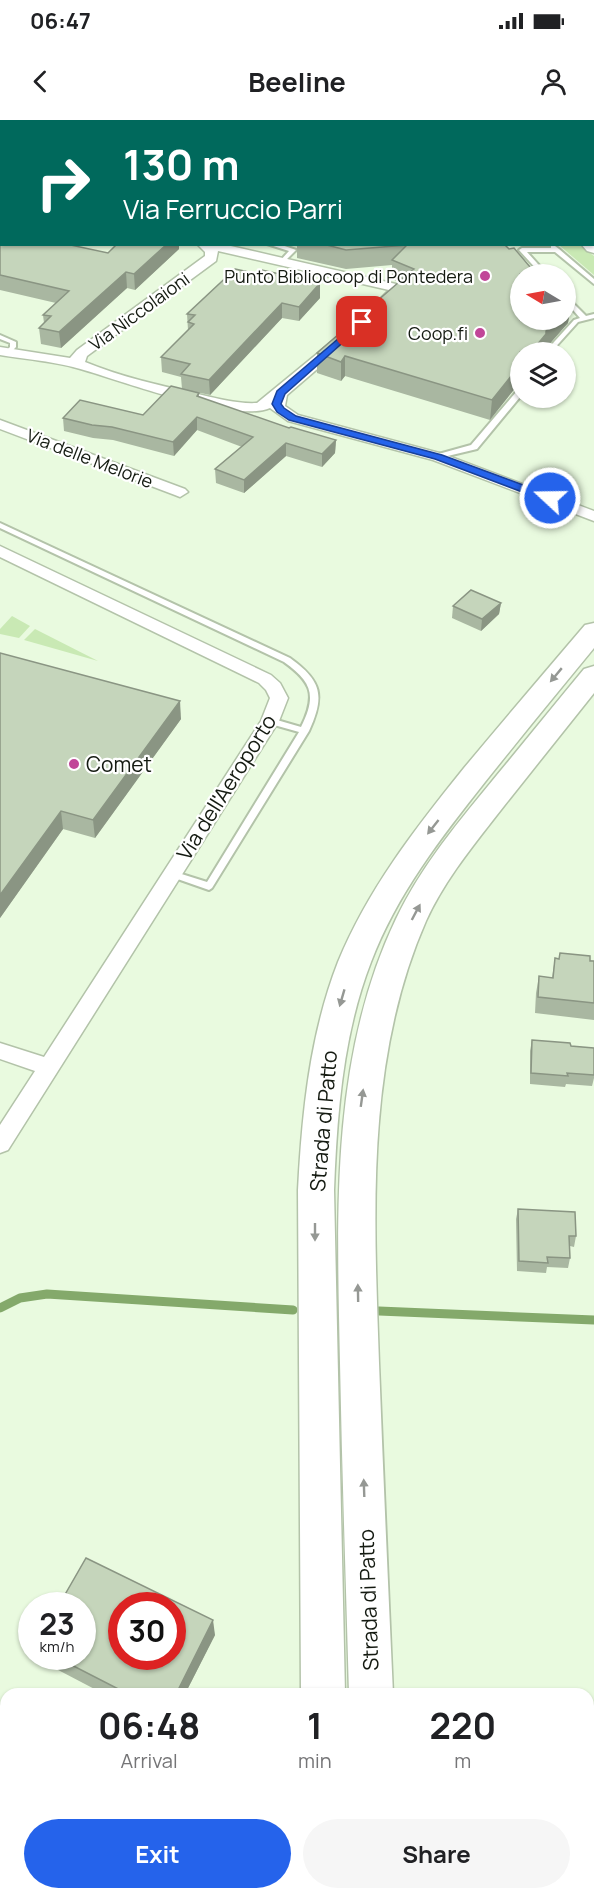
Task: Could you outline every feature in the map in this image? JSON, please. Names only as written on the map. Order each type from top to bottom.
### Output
[{"type":"main road","name":"Strada di Patto","points":[[323,1688],[315,1199],[320,1109],[334,1026],[361,946],[379,907],[403,868],[431,829],[594,631]]},
{"type":"main road","name":"Strada di Patto","points":[[371,1688],[357,1234],[361,1106],[373,1027],[384,988],[411,920],[431,883],[456,846],[594,675]]},
{"type":"street","name":"Via Niccolaioni","points":[[206,246],[212,251],[211,258],[88,348],[78,357],[78,364],[101,373],[240,408],[265,406],[280,393]]},
{"type":"street","points":[[210,246],[396,288],[396,293],[370,315]]},
{"type":"street","points":[[353,330],[280,393],[277,407],[293,418],[438,457],[594,516]]},
{"type":"street","points":[[4,351],[63,364],[78,364]]},
{"type":"street","name":"Via delle Melorie","points":[[0,424],[180,492]]},
{"type":"street","name":"Via dell'Aeroporto","points":[[0,1144],[270,721],[279,698],[274,687],[265,679],[3,556]]},
{"type":"street","points":[[0,1051],[48,1067]]},
{"type":"lane","points":[[279,246],[297,250],[282,262]]},
{"type":"lane","points":[[553,246],[594,282]]},
{"type":"lane","points":[[513,249],[557,250]]},
{"type":"lane","points":[[522,250],[535,264]]},
{"type":"lane","points":[[556,342],[569,327],[590,317],[576,306]]},
{"type":"lane","points":[[0,337],[14,342],[13,347],[4,351]]},
{"type":"lane","points":[[438,457],[474,447],[510,405]]},
{"type":"lane","points":[[0,525],[296,666],[306,675],[316,691],[316,705],[304,731],[209,886],[172,874]]},
{"type":"lane","points":[[270,721],[304,731]]},
{"type":"green space","points":[[560,246],[580,246],[594,256],[594,275]]},
{"type":"green space","points":[[12,616],[30,626],[19,638],[0,634],[0,629]]},
{"type":"green space","points":[[35,629],[98,661],[24,640]]},
{"type":"building","points":[[0,246],[75,246],[108,253],[115,246],[165,246],[134,274],[126,272],[59,332],[39,328],[51,316],[43,315],[69,291],[0,275]]},
{"type":"building","points":[[331,246],[395,246],[346,250]]},
{"type":"building","points":[[406,246],[506,246],[509,249],[514,248],[528,264],[510,264],[510,330],[547,330],[546,334],[539,342],[510,342],[510,378],[492,400],[345,356],[341,362],[317,353],[414,269],[392,260]]},
{"type":"building","points":[[235,269],[258,274],[262,270],[320,283],[299,307],[282,303],[209,380],[181,374],[190,364],[161,357],[194,324],[188,322],[195,315],[187,314]]},
{"type":"building","points":[[171,386],[199,393],[197,396],[289,428],[336,440],[322,454],[286,443],[244,480],[215,469],[253,437],[197,417],[173,442],[63,418],[80,400],[143,415]]},
{"type":"building","points":[[471,590],[501,603],[482,619],[453,606]]},
{"type":"building","name":"Comet","points":[[0,653],[180,701],[93,820],[61,811],[0,895]]},
{"type":"building","points":[[560,953],[590,956],[590,961],[594,961],[594,1003],[538,997],[539,976],[553,978],[555,958],[559,959]]},
{"type":"building","points":[[532,1040],[570,1043],[571,1046],[594,1048],[594,1075],[567,1073],[568,1076],[531,1073]]},
{"type":"building","points":[[518,1209],[575,1212],[576,1236],[569,1236],[570,1258],[547,1257],[548,1263],[519,1261]]},
{"type":"building","points":[[86,1558],[156,1592],[108,1592],[108,1670],[186,1670],[186,1607],[213,1620],[179,1688],[116,1688],[81,1670],[96,1670],[96,1592],[66,1592]]},
{"type":"waterway","points":[[0,1308],[20,1298],[47,1294],[293,1310]]},
{"type":"waterway","points":[[379,1311],[594,1320]]},
{"type":"place","name":"Punto Bibliocoop di Pontedera","points":[[485,276]]},
{"type":"place","name":"Coop.fi","points":[[480,333]]},
{"type":"place","name":"Comet","points":[[74,764]]},
{"type":"route","points":[[362,322],[280,393],[277,407],[280,410],[293,418],[438,457],[550,498]]}]
